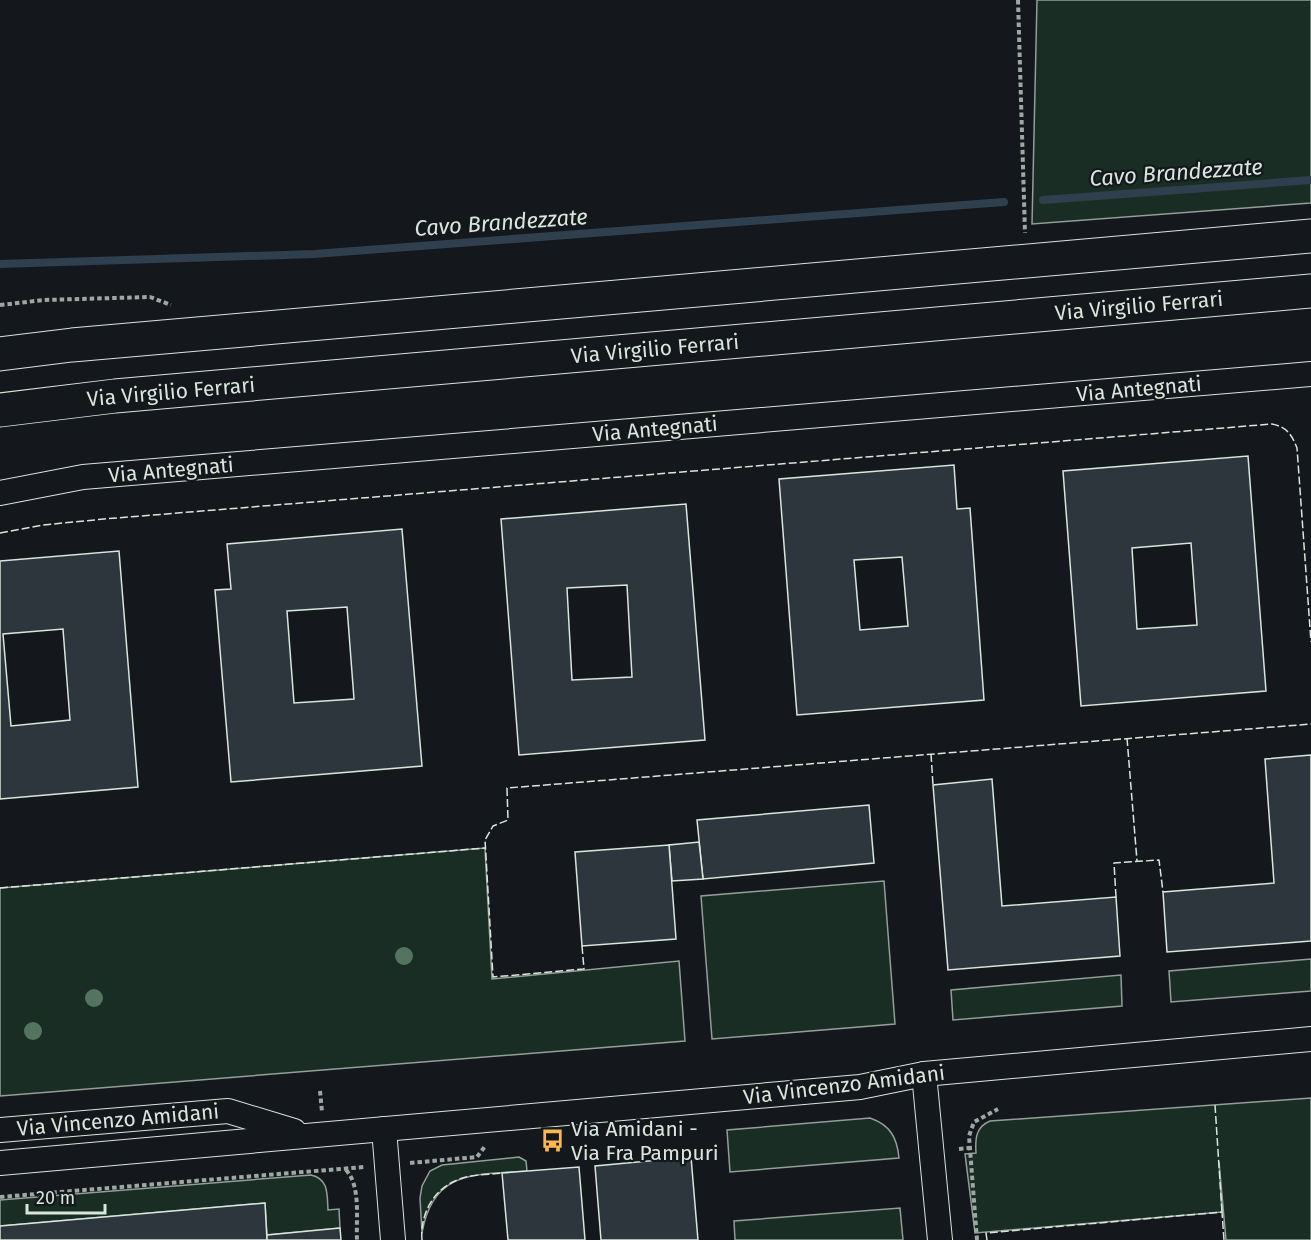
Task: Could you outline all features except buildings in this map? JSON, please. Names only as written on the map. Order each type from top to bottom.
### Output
[{"type":"main road","points":[[0,354],[210,333],[1311,236]]},
{"type":"main road","name":"Via Virgilio Ferrari","points":[[0,410],[115,396],[1311,291]]},
{"type":"street","name":"Via Antegnati","points":[[0,493],[83,477],[1311,374]]},
{"type":"street","name":"Via Vincenzo Amidani","points":[[0,1163],[860,1087],[924,1074],[1311,1039]]},
{"type":"street","points":[[924,1074],[940,1240]]},
{"type":"street","name":"Via Vincenzo Amidani","points":[[0,1130],[228,1111],[304,1135]]},
{"type":"street","points":[[384,1129],[393,1240]]},
{"type":"path","points":[[1018,0],[1026,260]]},
{"type":"path","points":[[0,305],[44,300],[150,297],[181,309],[210,333]]},
{"type":"path","points":[[977,1240],[969,1136],[974,1122],[998,1109]]},
{"type":"path","points":[[417,1162],[477,1157],[503,1119]]},
{"type":"path","points":[[959,1149],[969,1148]]},
{"type":"path","points":[[0,1197],[363,1167]]},
{"type":"path","points":[[345,1169],[351,1175],[355,1187],[357,1240]]},
{"type":"green space","points":[[1037,0],[1311,0],[1311,203],[1032,224]]},
{"type":"green space","points":[[485,848],[492,979],[679,961],[685,1041],[0,1096],[0,888]]},
{"type":"green space","points":[[884,881],[895,1024],[712,1039],[701,896]]},
{"type":"green space","points":[[1311,959],[1311,991],[1171,1002],[1169,971]]},
{"type":"green space","points":[[1121,975],[1122,1006],[953,1020],[951,990]]},
{"type":"green space","points":[[1311,1098],[1311,1240],[1226,1240],[1219,1162],[1222,1212],[975,1233],[965,1154],[976,1153],[977,1134],[985,1123]]},
{"type":"green space","points":[[870,1118],[883,1124],[891,1133],[899,1158],[730,1172],[727,1130]]},
{"type":"green space","points":[[519,1157],[526,1161],[527,1171],[473,1176],[446,1187],[436,1197],[427,1212],[422,1233],[420,1198],[422,1186],[430,1171],[442,1165]]},
{"type":"green space","points":[[311,1175],[321,1180],[326,1188],[328,1210],[339,1209],[340,1228],[267,1235],[265,1203],[0,1226],[0,1200]]},
{"type":"green space","points":[[900,1208],[903,1240],[735,1240],[734,1221]]},
{"type":"waterway","name":"Cavo Brandezzate","points":[[1043,200],[1311,180]]},
{"type":"waterway","name":"Cavo Brandezzate","points":[[0,264],[314,254],[1004,202]]},
{"type":"fence","points":[[0,533],[43,525],[104,519],[1272,424],[1288,432],[1297,448],[1311,642]]},
{"type":"fence","points":[[582,946],[584,969],[493,977],[485,840],[493,826],[508,820],[507,788],[1311,724]]},
{"type":"fence","points":[[1127,738],[1137,861]]},
{"type":"fence","points":[[931,754],[933,785]]},
{"type":"fence","points":[[0,888],[485,848]]},
{"type":"fence","points":[[1116,897],[1114,863],[1159,860],[1163,892]]},
{"type":"fence","points":[[1215,1105],[1222,1212]]},
{"type":"fence","points":[[422,1240],[425,1213],[434,1198],[447,1185],[472,1176],[502,1173]]},
{"type":"fence","points":[[987,1240],[986,1233],[1222,1212],[1224,1240]]},
{"type":"place","name":"Via Amidani - Via Fra Pampuri","points":[[553,1141]]}]
